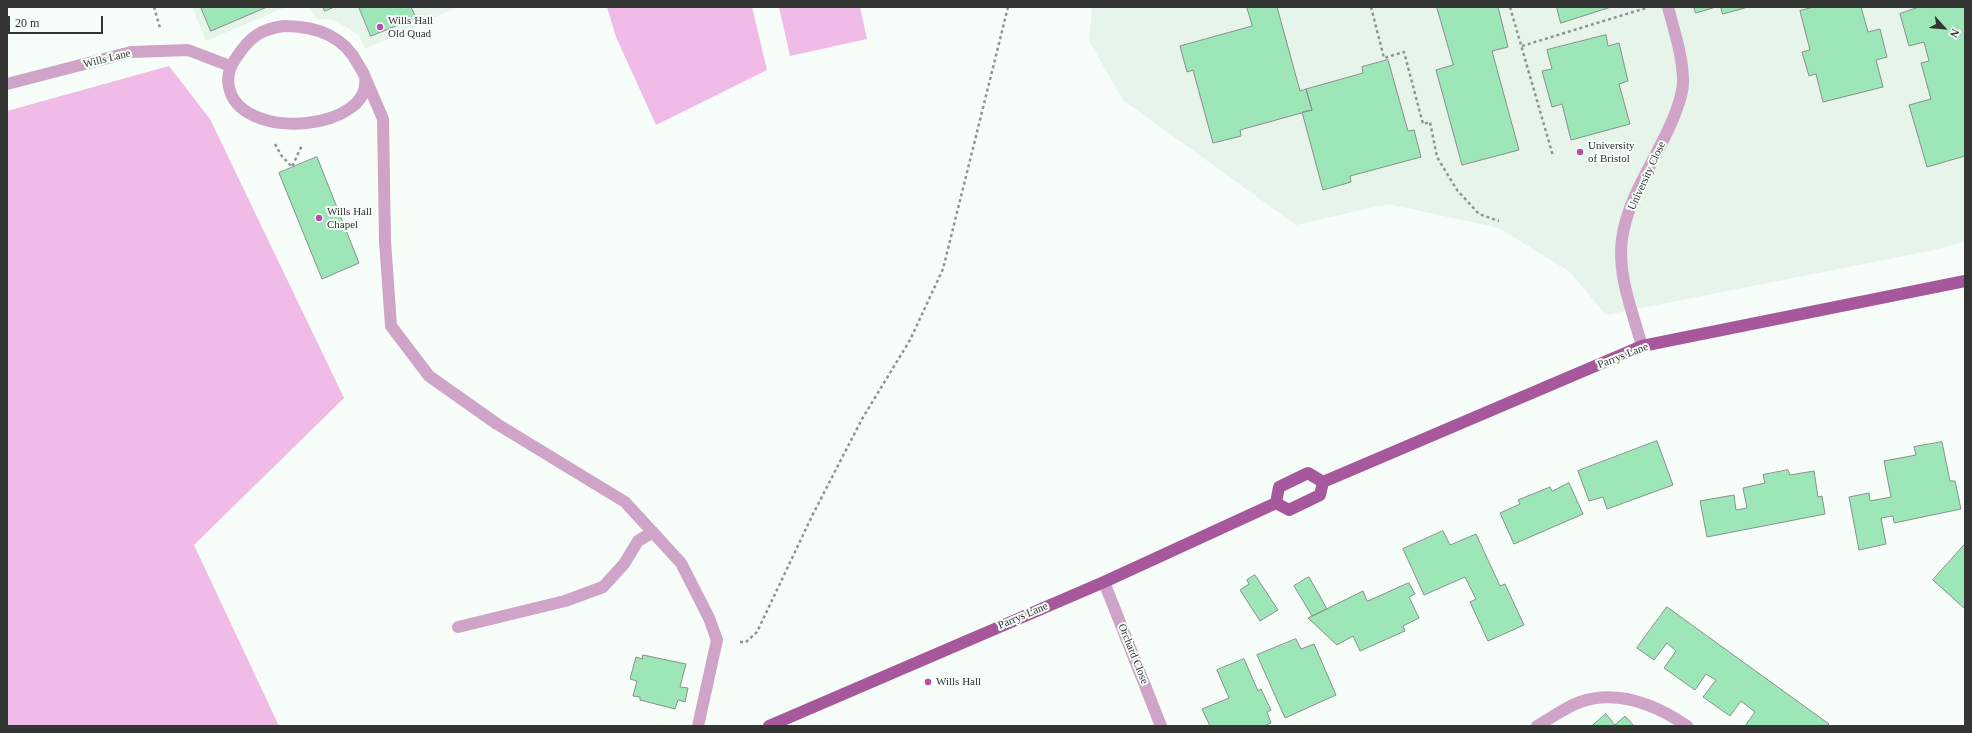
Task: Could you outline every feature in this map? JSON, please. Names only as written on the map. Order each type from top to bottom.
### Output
[{"type":"main road","name":"Parrys Lane","points":[[1323,482],[1642,346],[1965,281]]},
{"type":"main road","points":[[1308,473],[1323,482],[1320,495],[1303,504],[1289,510],[1276,503],[1279,487],[1308,473]]},
{"type":"main road","name":"Parrys Lane","points":[[769,726],[1104,582],[1276,503]]},
{"type":"street","name":"University Close","points":[[1642,346],[1623,275],[1622,240],[1630,207],[1668,131],[1679,104],[1683,80],[1680,56],[1668,7]]},
{"type":"street","points":[[365,77],[364,94],[356,105],[340,114],[305,124],[275,124],[248,114],[233,100],[227,82],[230,66],[247,42],[269,28],[301,26],[319,30],[336,38],[348,48],[365,77],[383,119],[385,241],[391,326],[429,376],[497,424],[625,502],[681,563],[709,618],[717,640],[698,726]]},
{"type":"street","name":"Wills Lane","points":[[7,84],[131,52],[188,50],[230,66]]},
{"type":"street","points":[[458,627],[565,601],[603,587],[624,564],[638,541],[653,532]]},
{"type":"street","name":"Orchard Close","points":[[1104,582],[1162,726]]},
{"type":"street","points":[[1537,726],[1580,702],[1606,697],[1631,698],[1671,715],[1687,726]]},
{"type":"path","points":[[717,640],[746,642],[757,632],[812,516],[862,419],[910,340],[943,269],[1008,7]]},
{"type":"path","points":[[1372,7],[1384,58],[1404,52],[1423,124],[1430,122],[1437,157],[1457,190],[1479,214],[1499,221]]},
{"type":"path","points":[[1510,7],[1553,156]]},
{"type":"path","points":[[1522,46],[1648,7]]},
{"type":"shaded area","points":[[192,7],[286,7],[206,41]]},
{"type":"shaded area","points":[[309,7],[458,7],[365,49],[359,35],[334,20],[316,19]]},
{"type":"shaded area","points":[[607,7],[752,7],[767,70],[656,125],[616,37]]},
{"type":"shaded area","points":[[779,7],[860,7],[867,39],[790,56]]},
{"type":"shaded area","name":"University of Bristol","points":[[1092,7],[1965,7],[1965,242],[1929,251],[1606,315],[1570,272],[1499,228],[1388,204],[1296,225],[1123,100],[1089,41]]},
{"type":"shaded area","points":[[169,66],[210,119],[344,398],[194,545],[279,726],[7,726],[7,111]]},
{"type":"building","points":[[201,7],[267,7],[211,31]]},
{"type":"building","points":[[323,7],[334,7],[325,11]]},
{"type":"building","name":"Wills Hall Old Quad","points":[[359,7],[411,7],[416,18],[371,36]]},
{"type":"building","points":[[1247,7],[1277,7],[1300,91],[1306,89],[1312,110],[1240,130],[1241,136],[1213,143],[1193,70],[1187,72],[1180,46],[1252,26]]},
{"type":"building","points":[[1437,7],[1498,7],[1508,47],[1492,51],[1519,150],[1462,165],[1436,70],[1453,65]]},
{"type":"building","points":[[1557,7],[1611,7],[1561,23]]},
{"type":"building","points":[[1694,7],[1716,7],[1696,13]]},
{"type":"building","points":[[1721,7],[1748,7],[1723,14]]},
{"type":"building","points":[[1814,7],[1861,7],[1868,32],[1880,29],[1887,57],[1876,60],[1883,87],[1823,102],[1816,74],[1809,76],[1802,52],[1810,50],[1800,11]]},
{"type":"building","points":[[1919,7],[1965,7],[1965,156],[1927,167],[1909,105],[1931,99],[1921,63],[1929,61],[1924,42],[1909,46],[1900,14]]},
{"type":"building","points":[[1606,35],[1608,46],[1619,43],[1628,81],[1619,84],[1630,124],[1571,140],[1562,104],[1552,107],[1542,71],[1552,69],[1547,50]]},
{"type":"building","points":[[1388,60],[1408,131],[1414,130],[1421,157],[1350,176],[1351,182],[1323,190],[1302,112],[1312,110],[1306,89],[1363,73],[1362,67]]},
{"type":"building","name":"Wills Hall Chapel","points":[[317,157],[359,263],[322,279],[279,173]]},
{"type":"building","points":[[1657,441],[1673,485],[1607,509],[1603,497],[1589,501],[1578,471]]},
{"type":"building","points":[[1942,442],[1950,481],[1955,481],[1961,509],[1894,523],[1893,516],[1881,518],[1886,544],[1859,550],[1849,497],[1869,493],[1870,501],[1891,497],[1884,461],[1916,455],[1914,447]]},
{"type":"building","points":[[1788,470],[1790,475],[1814,471],[1818,497],[1822,496],[1825,514],[1707,537],[1700,501],[1734,495],[1736,510],[1747,508],[1743,488],[1765,483],[1763,475]]},
{"type":"building","points":[[1569,483],[1583,514],[1514,544],[1500,513],[1520,504],[1518,500],[1550,487],[1552,491]]},
{"type":"building","points":[[1443,531],[1450,545],[1476,534],[1500,586],[1505,584],[1524,625],[1488,641],[1470,602],[1476,599],[1465,577],[1424,595],[1403,549]]},
{"type":"building","points":[[1965,544],[1965,609],[1933,580]]},
{"type":"building","points":[[1255,575],[1278,610],[1260,621],[1240,590],[1249,584],[1247,580]]},
{"type":"building","points":[[1309,577],[1327,609],[1312,616],[1294,586]]},
{"type":"building","points":[[1409,583],[1415,594],[1409,597],[1419,618],[1403,626],[1405,631],[1360,651],[1353,636],[1337,645],[1308,618],[1363,591],[1367,601]]},
{"type":"building","points":[[1667,607],[1829,724],[1827,726],[1745,726],[1755,712],[1741,701],[1730,716],[1703,697],[1716,680],[1706,674],[1695,690],[1664,668],[1676,651],[1667,643],[1654,660],[1637,648]]},
{"type":"building","points":[[1296,639],[1301,649],[1314,644],[1336,695],[1285,718],[1257,655]]},
{"type":"building","points":[[643,655],[686,664],[680,687],[688,688],[685,702],[678,700],[675,709],[640,700],[640,697],[633,696],[637,681],[630,679],[636,657],[642,659]]},
{"type":"building","points":[[1244,659],[1258,691],[1261,689],[1271,710],[1267,712],[1271,723],[1264,726],[1210,726],[1202,709],[1229,698],[1217,670]]},
{"type":"building","points":[[1606,714],[1615,725],[1625,716],[1634,726],[1592,726]]},
{"type":"place","name":"Wills Hall Old Quad","points":[[380,27]]},
{"type":"place","name":"University of Bristol","points":[[1580,152]]},
{"type":"place","name":"Wills Hall Chapel","points":[[319,218]]},
{"type":"place","name":"Wills Hall","points":[[928,682]]}]
